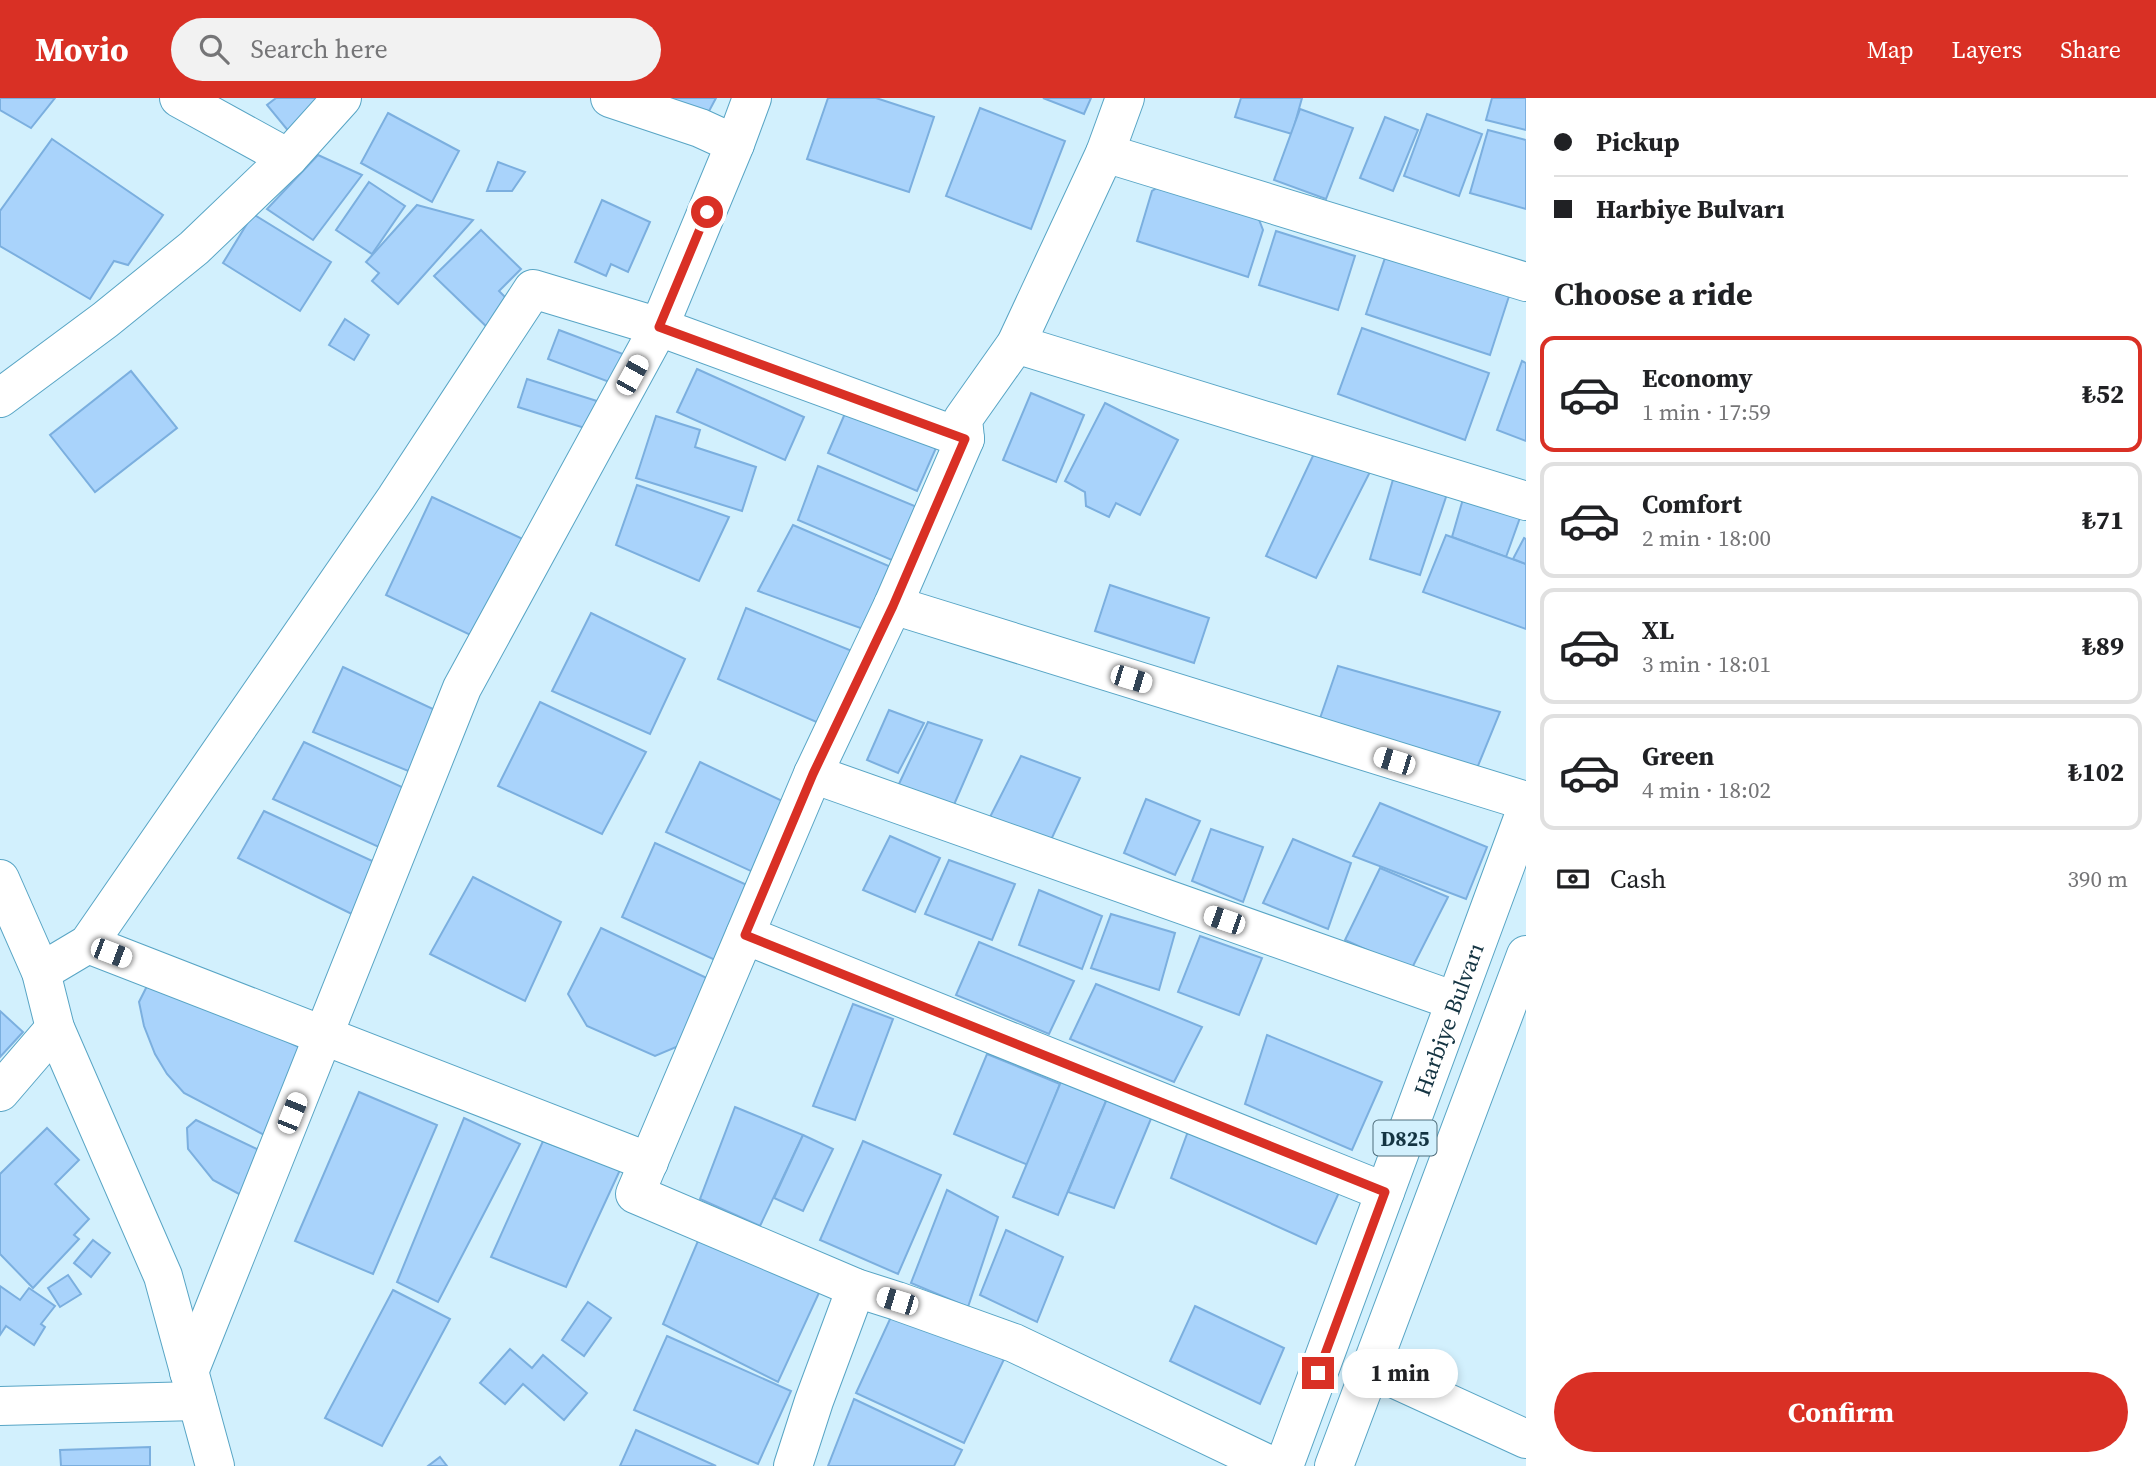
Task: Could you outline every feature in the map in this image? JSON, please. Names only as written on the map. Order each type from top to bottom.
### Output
[{"type":"street","points":[[179,98],[288,158]]},
{"type":"street","points":[[0,398],[105,320],[194,248],[288,158],[342,98]]},
{"type":"street","points":[[610,98],[700,128],[735,144]]},
{"type":"street","points":[[193,1386],[323,1035],[462,688],[659,327],[752,98]]},
{"type":"street","points":[[1125,98],[1105,153],[1016,344],[963,419],[965,439],[893,606],[813,774],[635,1194],[856,1288],[1014,1343],[1272,1466]]},
{"type":"street","points":[[1105,153],[1526,282]]},
{"type":"street","points":[[41,972],[88,944],[396,498],[533,289],[659,327],[965,439]]},
{"type":"street","points":[[1016,344],[1526,501]]},
{"type":"street","points":[[893,606],[1526,802]]},
{"type":"street","points":[[813,774],[1455,1001]]},
{"type":"street","name":"Harbiye Bulvarı","points":[[1284,1466],[1526,810]]},
{"type":"street","points":[[3,891],[41,972],[55,1028],[163,1276],[215,1466]]},
{"type":"street","points":[[745,935],[1385,1192]]},
{"type":"street","points":[[88,944],[649,1162]]},
{"type":"street","name":"D825","points":[[1342,1464],[1371,1368],[1518,1002],[1526,955]]},
{"type":"street","points":[[0,1092],[55,1028]]},
{"type":"street","points":[[793,1466],[856,1288]]},
{"type":"street","points":[[1371,1368],[1526,1439]]},
{"type":"street","points":[[0,1406],[193,1386]]},
{"type":"building","points":[[0,98],[55,98],[31,128],[0,110]]},
{"type":"building","points":[[276,98],[328,98],[290,133],[267,105]]},
{"type":"building","points":[[610,98],[716,98],[700,128]]},
{"type":"building","points":[[828,98],[876,98],[934,117],[909,192],[807,159]]},
{"type":"building","points":[[1043,98],[1091,98],[1084,114]]},
{"type":"building","points":[[1241,98],[1302,98],[1292,134],[1235,117]]},
{"type":"building","points":[[1492,98],[1526,98],[1526,130],[1486,120]]},
{"type":"building","points":[[980,108],[1065,141],[1031,229],[946,196]]},
{"type":"building","points":[[1300,109],[1353,128],[1326,199],[1274,180]]},
{"type":"building","points":[[388,113],[459,151],[432,202],[361,163]]},
{"type":"building","points":[[1427,114],[1482,134],[1459,196],[1404,176]]},
{"type":"building","points":[[1385,117],[1418,130],[1393,191],[1360,178]]},
{"type":"building","points":[[1488,130],[1526,140],[1526,209],[1470,193]]},
{"type":"building","points":[[52,139],[163,215],[128,265],[114,261],[90,299],[0,246],[0,211]]},
{"type":"building","points":[[318,155],[362,175],[313,240],[267,209]]},
{"type":"building","points":[[498,162],[525,172],[512,191],[487,191]]},
{"type":"building","points":[[1178,175],[1253,204],[1263,230],[1248,277],[1137,241],[1152,191]]},
{"type":"building","points":[[369,182],[405,206],[372,254],[336,230]]},
{"type":"building","points":[[602,200],[650,222],[628,272],[611,264],[606,276],[575,262]]},
{"type":"building","points":[[417,205],[473,220],[398,304],[372,281],[379,273],[366,262]]},
{"type":"building","points":[[253,214],[331,262],[300,311],[223,263]]},
{"type":"building","points":[[481,230],[521,269],[499,291],[514,306],[490,330],[434,276]]},
{"type":"building","points":[[1276,231],[1355,256],[1338,310],[1259,285]]},
{"type":"building","points":[[1388,249],[1511,290],[1490,355],[1366,314]]},
{"type":"building","points":[[345,319],[369,335],[354,360],[329,345]]},
{"type":"building","points":[[1362,328],[1489,373],[1465,440],[1338,394]]},
{"type":"building","points":[[559,330],[623,354],[612,383],[548,359]]},
{"type":"building","points":[[1522,361],[1526,363],[1526,441],[1497,430]]},
{"type":"building","points":[[697,369],[804,417],[785,460],[677,412]]},
{"type":"building","points":[[131,371],[177,428],[95,492],[50,435]]},
{"type":"building","points":[[527,379],[600,402],[591,430],[518,407]]},
{"type":"building","points":[[1031,393],[1084,415],[1056,482],[1003,460]]},
{"type":"building","points":[[1105,403],[1178,440],[1140,515],[1116,503],[1109,517],[1086,506],[1085,492],[1065,481]]},
{"type":"building","points":[[846,411],[936,448],[917,491],[828,453]]},
{"type":"building","points":[[656,416],[700,430],[695,447],[756,467],[742,511],[636,478]]},
{"type":"building","points":[[1319,443],[1374,464],[1316,578],[1266,556]]},
{"type":"building","points":[[818,466],[917,507],[894,561],[798,520]]},
{"type":"building","points":[[1394,476],[1448,491],[1420,575],[1370,559]]},
{"type":"building","points":[[637,485],[729,517],[699,581],[616,545]]},
{"type":"building","points":[[1465,492],[1522,512],[1506,557],[1452,537]]},
{"type":"building","points":[[432,497],[527,541],[481,640],[386,595]]},
{"type":"building","points":[[793,525],[891,567],[866,630],[758,591]]},
{"type":"building","points":[[1446,535],[1526,564],[1526,629],[1423,592]]},
{"type":"building","points":[[1524,538],[1526,539],[1526,564],[1513,559]]},
{"type":"building","points":[[1110,585],[1209,618],[1194,663],[1095,631]]},
{"type":"building","points":[[746,608],[857,653],[821,724],[718,679]]},
{"type":"building","points":[[591,613],[685,659],[650,734],[552,691]]},
{"type":"building","points":[[1338,666],[1500,712],[1473,778],[1317,727]]},
{"type":"building","points":[[343,667],[448,716],[423,777],[313,732]]},
{"type":"building","points":[[540,702],[646,752],[602,834],[498,786]]},
{"type":"building","points":[[889,710],[924,723],[898,773],[867,760]]},
{"type":"building","points":[[928,722],[982,740],[953,807],[898,786]]},
{"type":"building","points":[[304,742],[417,794],[392,853],[273,799]]},
{"type":"building","points":[[1021,756],[1080,778],[1050,842],[989,819]]},
{"type":"building","points":[[700,762],[795,807],[764,877],[666,832]]},
{"type":"building","points":[[1146,799],[1200,821],[1175,875],[1124,853]]},
{"type":"building","points":[[1380,803],[1487,847],[1466,899],[1353,856]]},
{"type":"building","points":[[264,811],[381,865],[360,918],[238,858]]},
{"type":"building","points":[[1211,829],[1263,847],[1243,902],[1192,881]]},
{"type":"building","points":[[890,836],[940,858],[915,912],[863,890]]},
{"type":"building","points":[[1293,839],[1351,863],[1328,929],[1263,903]]},
{"type":"building","points":[[655,843],[760,891],[728,966],[622,917]]},
{"type":"building","points":[[949,860],[1015,884],[992,940],[925,914]]},
{"type":"building","points":[[1380,868],[1448,897],[1411,970],[1345,940]]},
{"type":"building","points":[[473,877],[561,922],[525,1001],[430,954]]},
{"type":"building","points":[[1039,890],[1102,916],[1082,969],[1019,945]]},
{"type":"building","points":[[1111,914],[1175,933],[1159,990],[1091,968]]},
{"type":"building","points":[[601,928],[713,981],[681,1045],[655,1056],[587,1026],[568,994]]},
{"type":"building","points":[[1200,936],[1262,958],[1239,1015],[1178,992]]},
{"type":"building","points":[[979,942],[1074,981],[1049,1034],[956,995]]},
{"type":"building","points":[[152,976],[307,1051],[270,1138],[184,1093],[167,1074],[155,1054],[144,1026],[139,1002]]},
{"type":"building","points":[[1096,984],[1202,1027],[1174,1082],[1070,1039]]},
{"type":"building","points":[[853,1004],[893,1019],[855,1120],[813,1106]]},
{"type":"building","points":[[0,1011],[23,1032],[0,1057]]},
{"type":"building","points":[[1267,1035],[1382,1082],[1352,1150],[1245,1104]]},
{"type":"building","points":[[987,1054],[1060,1084],[1028,1165],[954,1134]]},
{"type":"building","points":[[1068,1071],[1111,1089],[1058,1215],[1013,1197],[1060,1084]]},
{"type":"building","points":[[359,1092],[437,1125],[373,1274],[295,1241]]},
{"type":"building","points":[[1109,1094],[1155,1109],[1114,1208],[1068,1192]]},
{"type":"building","points":[[735,1107],[803,1135],[760,1226],[700,1199]]},
{"type":"building","points":[[464,1118],[520,1144],[438,1302],[397,1282]]},
{"type":"building","points":[[196,1120],[261,1151],[241,1195],[213,1180],[188,1149],[187,1128]]},
{"type":"building","points":[[1191,1123],[1341,1188],[1316,1244],[1171,1178]]},
{"type":"building","points":[[47,1128],[79,1160],[55,1184],[89,1219],[74,1235],[79,1239],[33,1288],[0,1254],[0,1174]]},
{"type":"building","points":[[803,1135],[833,1149],[803,1211],[774,1198]]},
{"type":"building","points":[[543,1141],[620,1170],[566,1287],[491,1257]]},
{"type":"building","points":[[863,1141],[941,1175],[898,1274],[820,1240]]},
{"type":"building","points":[[947,1190],[998,1217],[968,1307],[911,1283]]},
{"type":"building","points":[[703,1229],[824,1282],[778,1382],[663,1324]]},
{"type":"building","points":[[1006,1230],[1063,1257],[1037,1322],[980,1295]]},
{"type":"building","points":[[93,1240],[110,1253],[91,1277],[74,1263]]},
{"type":"building","points":[[68,1275],[81,1294],[60,1307],[48,1288]]},
{"type":"building","points":[[0,1286],[20,1300],[29,1288],[55,1306],[41,1324],[45,1327],[34,1345],[6,1326],[0,1335]]},
{"type":"building","points":[[393,1290],[450,1319],[382,1446],[325,1418]]},
{"type":"building","points":[[588,1302],[611,1318],[584,1356],[562,1340]]},
{"type":"building","points":[[896,1306],[1007,1353],[964,1443],[856,1393]]},
{"type":"building","points":[[1195,1306],[1284,1348],[1260,1404],[1170,1361]]},
{"type":"building","points":[[667,1336],[791,1391],[758,1464],[634,1410]]},
{"type":"building","points":[[510,1349],[532,1368],[543,1355],[587,1393],[564,1420],[523,1384],[505,1404],[480,1383]]},
{"type":"building","points":[[854,1399],[962,1450],[954,1466],[828,1466]]},
{"type":"building","points":[[636,1430],[716,1466],[620,1466]]},
{"type":"building","points":[[150,1447],[150,1466],[61,1466],[60,1450]]},
{"type":"building","points":[[440,1457],[447,1466],[428,1466]]},
{"type":"route","points":[[707,212],[659,327],[965,439],[893,606],[813,774],[745,935],[1385,1192],[1318,1373]]}]
